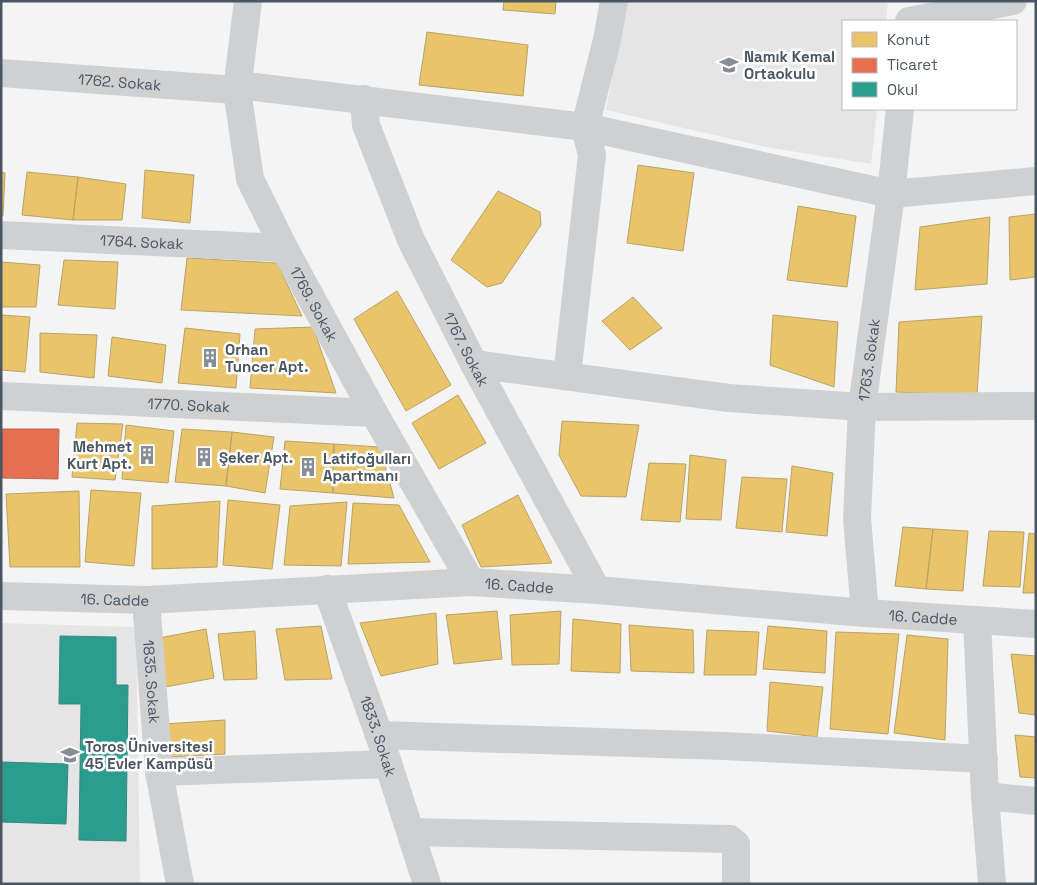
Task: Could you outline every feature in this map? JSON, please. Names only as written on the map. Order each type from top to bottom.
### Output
[{"type":"street","name":"1769. Sokak","points":[[248,1],[238,87],[250,179],[284,248],[374,413],[471,582]]},
{"type":"street","points":[[567,376],[592,155],[584,127],[607,40],[614,1]]},
{"type":"street","points":[[909,20],[911,1]]},
{"type":"street","points":[[914,20],[1013,1]]},
{"type":"street","name":"1762. Sokak","points":[[1,73],[238,87],[364,99],[584,127],[891,194],[1036,181]]},
{"type":"street","name":"1767. Sokak","points":[[364,99],[366,125],[410,240],[474,364],[597,590]]},
{"type":"street","name":"1763. Sokak","points":[[864,614],[857,518],[862,406],[891,194],[900,110]]},
{"type":"street","name":"1764. Sokak","points":[[1,235],[284,248]]},
{"type":"street","points":[[474,364],[729,398],[862,406],[1036,406]]},
{"type":"street","name":"1770. Sokak","points":[[1,396],[374,413]]},
{"type":"street","name":"16. Cadde","points":[[1,596],[146,600],[471,582],[597,590],[864,614],[1036,624]]},
{"type":"street","name":"1833. Sokak","points":[[327,589],[379,735],[428,884]]},
{"type":"street","name":"1835. Sokak","points":[[146,600],[159,772],[180,884]]},
{"type":"street","points":[[977,620],[985,796],[992,884]]},
{"type":"street","points":[[379,735],[724,746],[984,759]]},
{"type":"street","points":[[159,772],[388,764]]},
{"type":"street","points":[[985,796],[1036,801]]},
{"type":"street","points":[[412,832],[730,839],[736,844],[736,884]]},
{"type":"shaded area","name":"Namık Kemal Ortaokulu","points":[[627,1],[888,1],[886,20],[842,20],[842,110],[877,110],[871,164],[766,147],[606,110]]},
{"type":"shaded area","name":"Toros Üniversitesi 45 Evler Kampüsü","points":[[1,623],[136,627],[140,884],[1,884]]},
{"type":"building: Konut","points":[[504,1],[556,1],[555,14],[503,10]]},
{"type":"building: Konut","points":[[427,32],[528,45],[523,96],[419,85]]},
{"type":"building: Konut","points":[[638,165],[694,173],[683,251],[627,243]]},
{"type":"building: Konut","points":[[145,170],[194,175],[190,223],[142,218]]},
{"type":"building: Konut","points":[[1,172],[5,173],[3,216],[1,216]]},
{"type":"building: Konut","points":[[27,172],[78,177],[73,220],[22,215]]},
{"type":"building: Konut","points":[[78,177],[126,184],[122,220],[73,220]]},
{"type":"building: Konut","points":[[498,191],[540,212],[541,225],[502,283],[487,287],[451,260]]},
{"type":"building: Konut","points":[[798,206],[856,216],[847,287],[787,280]]},
{"type":"building: Konut","points":[[1036,214],[1036,277],[1010,280],[1009,217]]},
{"type":"building: Konut","points":[[990,217],[987,284],[915,290],[920,227]]},
{"type":"building: Konut","points":[[187,258],[277,263],[302,316],[181,310]]},
{"type":"building: Konut","points":[[64,260],[118,262],[115,309],[58,305]]},
{"type":"building: Konut","points":[[1,262],[40,265],[36,307],[1,307]]},
{"type":"building: Konut","points":[[397,291],[451,385],[406,411],[354,319]]},
{"type":"building: Konut","points":[[633,297],[662,328],[630,350],[602,321]]},
{"type":"building: Konut","points":[[1,315],[30,317],[25,372],[1,370]]},
{"type":"building: Konut","points":[[773,315],[838,322],[834,387],[770,365]]},
{"type":"building: Konut","points":[[982,316],[977,395],[896,392],[899,322]]},
{"type":"building: Konut","points":[[313,327],[336,393],[250,388],[255,329]]},
{"type":"building: Konut","name":"Orhan Tuncer Apt.","points":[[185,328],[240,334],[236,388],[178,383]]},
{"type":"building: Konut","points":[[40,333],[97,335],[94,378],[40,372]]},
{"type":"building: Konut","points":[[112,337],[166,345],[162,383],[108,376]]},
{"type":"building: Konut","points":[[458,395],[486,443],[439,469],[412,423]]},
{"type":"building: Konut","points":[[562,421],[639,425],[626,497],[581,496],[559,455]]},
{"type":"building: Konut","points":[[77,423],[123,424],[115,480],[72,477]]},
{"type":"building: Konut","name":"Mehmet Kurt Apt.","points":[[126,425],[174,431],[168,483],[122,479]]},
{"type":"building: Konut","name":"Şeker Apt.","points":[[182,429],[232,432],[226,486],[175,482]]},
{"type":"building: Konut","points":[[232,432],[274,437],[265,493],[226,486]]},
{"type":"building: Konut","name":"Latifoğulları Apartmanı","points":[[285,441],[334,444],[333,493],[280,489]]},
{"type":"building: Konut","points":[[334,444],[380,447],[394,498],[333,493]]},
{"type":"building: Konut","points":[[690,455],[726,460],[721,520],[686,519]]},
{"type":"building: Konut","points":[[649,463],[686,464],[680,522],[641,520]]},
{"type":"building: Konut","points":[[792,466],[833,473],[827,536],[786,532]]},
{"type":"building: Konut","points":[[742,477],[787,479],[782,532],[736,528]]},
{"type":"building: Konut","points":[[91,490],[141,493],[134,566],[85,562]]},
{"type":"building: Konut","points":[[79,491],[80,567],[10,567],[6,494]]},
{"type":"building: Konut","points":[[518,495],[552,563],[481,567],[462,525]]},
{"type":"building: Konut","points":[[228,500],[280,505],[272,569],[223,565]]},
{"type":"building: Konut","points":[[220,501],[217,567],[152,569],[152,506]]},
{"type":"building: Konut","points":[[347,502],[341,566],[284,565],[290,506]]},
{"type":"building: Konut","points":[[353,503],[399,505],[430,562],[348,564]]},
{"type":"building: Konut","points":[[903,527],[933,529],[926,589],[895,586]]},
{"type":"building: Konut","points":[[933,529],[968,531],[963,591],[926,589]]},
{"type":"building: Konut","points":[[989,531],[1024,532],[1020,587],[983,586]]},
{"type":"building: Konut","points":[[1029,533],[1036,534],[1036,593],[1023,593]]},
{"type":"building: Konut","points":[[497,611],[502,659],[454,664],[446,615]]},
{"type":"building: Konut","points":[[561,611],[559,664],[512,665],[510,615]]},
{"type":"building: Konut","points":[[436,613],[438,664],[381,676],[360,623]]},
{"type":"building: Konut","points":[[573,619],[621,624],[620,673],[571,671]]},
{"type":"building: Konut","points":[[629,625],[693,630],[694,673],[631,671]]},
{"type":"building: Konut","points":[[321,626],[332,679],[285,680],[276,629]]},
{"type":"building: Konut","points":[[768,626],[827,631],[825,673],[763,669]]},
{"type":"building: Konut","points":[[206,629],[214,678],[165,687],[159,638]]},
{"type":"building: Konut","points":[[707,630],[759,632],[756,675],[704,675]]},
{"type":"building: Konut","points":[[255,631],[257,679],[224,680],[218,634]]},
{"type":"building: Konut","points":[[836,632],[899,634],[888,734],[830,729]]},
{"type":"building: Konut","points":[[907,635],[948,639],[945,740],[894,733]]},
{"type":"building: Konut","points":[[1011,654],[1036,656],[1036,715],[1019,713]]},
{"type":"building: Konut","points":[[770,682],[823,687],[817,737],[767,731]]},
{"type":"building: Konut","points":[[225,720],[225,754],[165,757],[164,724]]},
{"type":"building: Konut","points":[[1015,735],[1036,737],[1036,778],[1020,777]]},
{"type":"building: Ticaret","points":[[2,429],[59,429],[58,479],[2,478]]},
{"type":"building: Okul","points":[[60,636],[116,637],[116,685],[128,685],[126,841],[79,840],[81,704],[59,704]]},
{"type":"building: Okul","points":[[1,762],[68,764],[66,824],[1,822]]},
{"type":"place","name":"Namık Kemal Ortaokulu","points":[[729,65]]},
{"type":"place","name":"Orhan Tuncer Apt.","points":[[210,358]]},
{"type":"place","name":"Mehmet Kurt Apt.","points":[[147,455]]},
{"type":"place","name":"Şeker Apt.","points":[[204,457]]},
{"type":"place","name":"Latifoğulları Apartmanı","points":[[308,467]]},
{"type":"place","name":"Toros Üniversitesi 45 Evler Kampüsü","points":[[70,755]]}]
